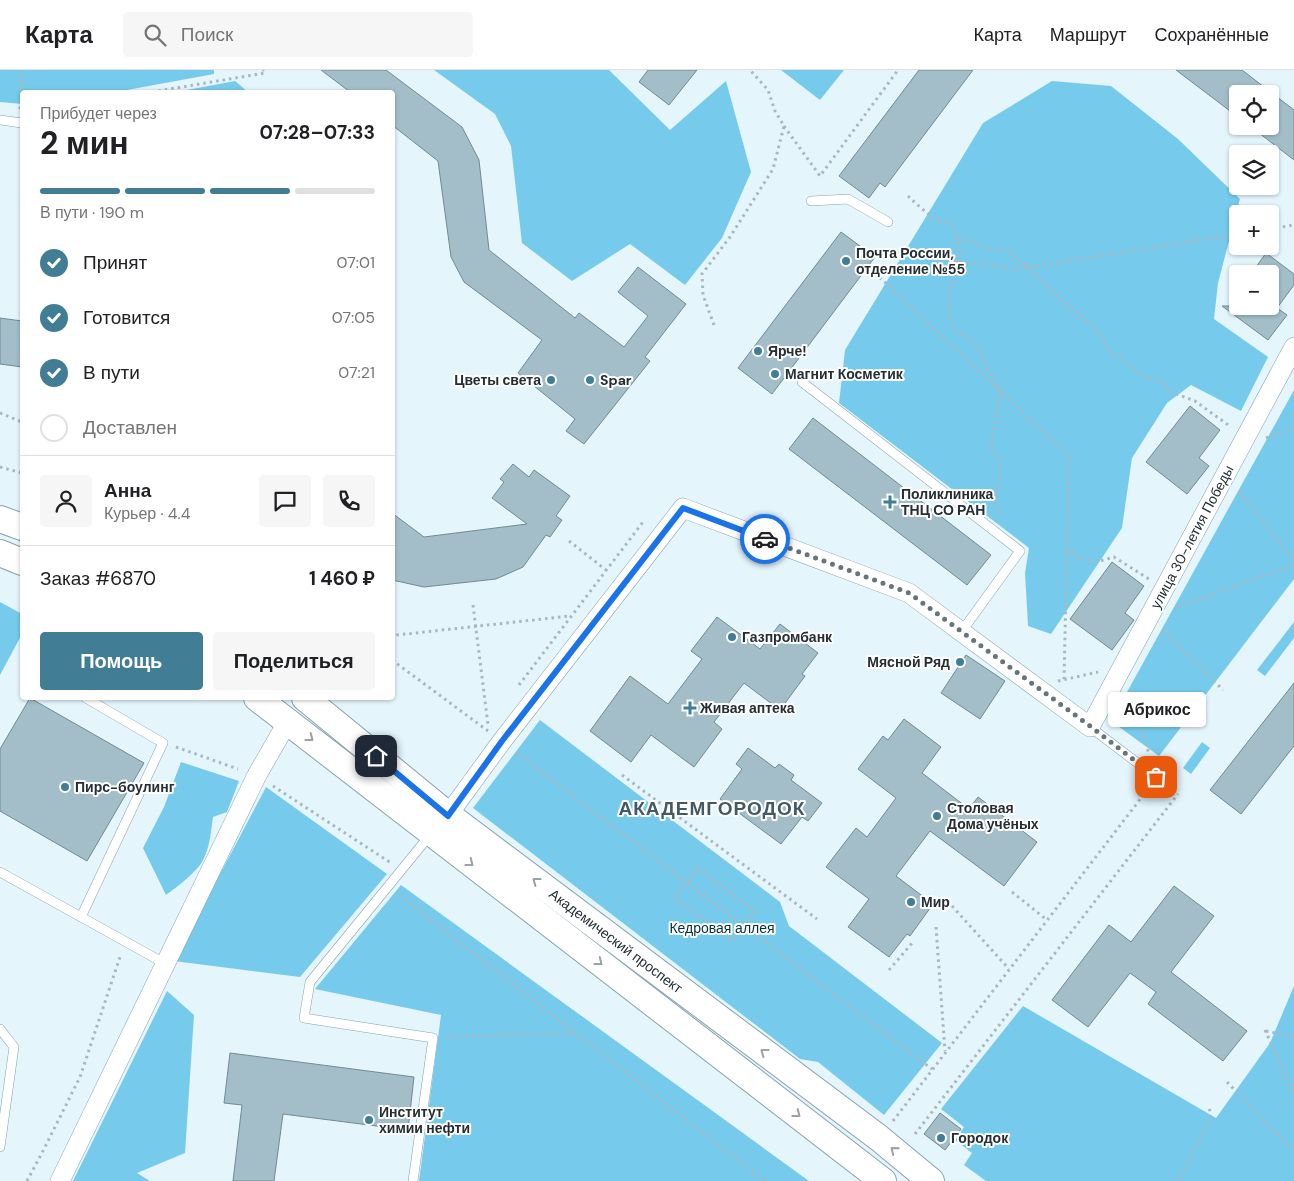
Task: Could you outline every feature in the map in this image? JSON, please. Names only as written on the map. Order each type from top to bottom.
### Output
[{"type":"main road","points":[[0,519],[20,526]]},
{"type":"main road","points":[[0,553],[20,561]]},
{"type":"main road","name":"Академический проспект","points":[[260,700],[440,824],[879,1138],[931,1181]]},
{"type":"main road","name":"Академический проспект","points":[[307,700],[440,824],[883,1181]]},
{"type":"street","name":"улица 30-летия Победы","points":[[1090,726],[1294,347]]},
{"type":"street","points":[[440,824],[683,508],[909,593],[1090,726]]},
{"type":"street","points":[[60,1181],[164,963],[257,776],[288,721]]},
{"type":"lane","points":[[0,120],[20,123]]},
{"type":"lane","points":[[811,201],[848,199],[888,222]]},
{"type":"lane","points":[[802,382],[1020,551],[962,631]]},
{"type":"lane","points":[[81,917],[163,743],[89,700]]},
{"type":"lane","points":[[1090,726],[1156,777]]},
{"type":"lane","points":[[413,1181],[433,1038],[304,1018],[310,982],[440,824]]},
{"type":"lane","points":[[0,872],[164,963]]},
{"type":"lane","points":[[0,1029],[14,1047],[0,1147]]},
{"type":"path","points":[[22,70],[22,90]]},
{"type":"path","points":[[750,70],[768,90],[775,111],[784,126],[820,176],[898,70]]},
{"type":"path","points":[[163,90],[264,71]]},
{"type":"path","points":[[714,325],[703,295],[702,274],[730,237],[773,169],[784,126]]},
{"type":"path","points":[[908,196],[928,213],[951,223],[958,240],[958,262],[949,299],[952,322],[955,331],[969,337],[980,349],[988,370],[993,375],[1001,393],[991,447],[999,458],[1001,475],[995,498],[1001,535]]},
{"type":"path","points":[[1279,228],[1294,225]]},
{"type":"path","points":[[889,253],[1020,269],[1229,235]]},
{"type":"path","points":[[958,240],[969,240],[984,248],[1008,251],[1094,327],[1105,340],[1107,348],[1113,355],[1120,355],[1125,362],[1144,376],[1162,381],[1171,392],[1195,401],[1246,436]]},
{"type":"path","points":[[875,273],[1069,456],[1063,706]]},
{"type":"path","points":[[0,413],[20,421]]},
{"type":"path","points":[[0,468],[20,472]]},
{"type":"path","points":[[1223,690],[1149,617],[1294,563],[1226,474]]},
{"type":"path","points":[[518,686],[643,522]]},
{"type":"path","points":[[569,541],[606,570]]},
{"type":"path","points":[[1066,552],[1076,552],[1079,559],[1100,562],[1114,557],[1164,589]]},
{"type":"path","points":[[473,605],[488,724]]},
{"type":"path","points":[[395,637],[397,635],[571,616]]},
{"type":"path","points":[[395,662],[502,741],[932,1069],[1156,777]]},
{"type":"path","points":[[485,729],[494,717]]},
{"type":"path","points":[[163,743],[257,776],[392,863],[398,894],[765,1181]]},
{"type":"path","points":[[622,775],[818,919]]},
{"type":"path","points":[[915,1134],[1178,794]]},
{"type":"path","points":[[698,868],[755,911],[732,941],[675,898],[688,882],[698,868]]},
{"type":"path","points":[[1012,892],[1047,920]]},
{"type":"path","points":[[952,906],[1009,969]]},
{"type":"path","points":[[936,927],[945,1052]]},
{"type":"path","points":[[27,1181],[80,1076],[126,942]]},
{"type":"path","points":[[889,970],[914,942]]},
{"type":"path","points":[[1294,1037],[1265,1030],[1294,1095]]},
{"type":"path","points":[[433,1038],[575,1033]]},
{"type":"path","points":[[1227,1082],[1294,1151]]},
{"type":"path","points":[[1178,1181],[1211,1119],[1210,1105]]},
{"type":"green space","points":[[0,70],[214,70],[214,74],[127,90],[20,90],[20,104],[0,102]]},
{"type":"green space","points":[[434,70],[609,70],[670,130],[726,81],[751,172],[722,238],[685,285],[630,244],[572,281],[522,243],[511,146],[495,114]]},
{"type":"green space","points":[[781,70],[844,70],[820,100]]},
{"type":"green space","points":[[235,81],[246,90],[187,90]]},
{"type":"green space","points":[[1052,81],[1111,86],[1178,139],[1229,188],[1229,195],[1236,195],[1240,199],[1238,205],[1229,205],[1229,241],[1218,283],[1214,319],[1268,357],[1241,411],[1191,385],[1167,403],[1132,458],[1122,528],[1051,634],[1028,626],[1025,573],[1029,548],[839,403],[845,350],[983,123]]},
{"type":"green space","points":[[1294,390],[1294,579],[1159,756],[1111,721]]},
{"type":"green space","points":[[0,602],[20,613],[20,638],[0,675]]},
{"type":"green space","points":[[1294,622],[1294,638],[1265,676],[1257,670]]},
{"type":"green space","name":"Кедровая аллея","points":[[540,720],[780,902],[789,926],[942,1043],[884,1115],[818,1062],[800,1059],[473,808]]},
{"type":"green space","points":[[1202,742],[1210,748],[1191,774],[1183,768]]},
{"type":"green space","points":[[181,762],[239,781],[227,812],[213,817],[209,844],[197,869],[166,895],[143,848],[164,807]]},
{"type":"green space","points":[[266,787],[387,874],[300,977],[174,961]]},
{"type":"green space","points":[[401,885],[809,1181],[419,1181],[441,1015],[315,989]]},
{"type":"green space","points":[[1294,986],[1294,1181],[986,1181],[964,1165],[972,1153],[955,1140],[964,1127],[941,1109],[1023,1006],[1216,1118],[1270,1043]]},
{"type":"green space","points":[[167,991],[194,1015],[185,1153],[137,1173],[150,1181],[73,1181]]},
{"type":"building","points":[[321,70],[386,70],[462,127],[479,160],[489,250],[575,318],[579,313],[624,347],[648,316],[618,292],[638,267],[686,304],[645,357],[650,361],[584,444],[566,431],[575,419],[518,373],[542,340],[464,282],[451,257],[438,161],[395,127],[395,90],[347,90]]},
{"type":"building","points":[[648,70],[697,70],[669,105],[639,82]]},
{"type":"building","points":[[919,70],[973,70],[885,187],[880,183],[869,198],[839,176]]},
{"type":"building","points":[[1176,70],[1242,70],[1262,85],[1229,85],[1229,110]]},
{"type":"building","points":[[1279,98],[1294,110],[1294,160],[1279,148],[1279,145],[1275,145],[1262,135],[1279,135]]},
{"type":"building","points":[[841,232],[875,257],[772,394],[738,368]]},
{"type":"building","points":[[1265,255],[1269,255],[1294,274],[1294,285],[1279,305],[1279,265],[1257,265]]},
{"type":"building","points":[[1222,306],[1229,306],[1229,311]]},
{"type":"building","points":[[1279,309],[1287,315],[1268,340],[1234,315],[1279,315]]},
{"type":"building","points":[[0,318],[20,321],[20,367],[0,364]]},
{"type":"building","points":[[1190,406],[1220,430],[1199,458],[1209,466],[1187,494],[1146,462]]},
{"type":"building","name":"Поликлиника ТНЦ СО РАН","points":[[813,418],[991,555],[967,585],[789,449]]},
{"type":"building","points":[[513,464],[529,477],[534,470],[570,496],[556,516],[562,520],[550,537],[546,535],[523,567],[496,579],[424,587],[395,581],[395,515],[424,537],[527,524],[492,498],[504,482],[500,479]]},
{"type":"building","points":[[1112,562],[1144,586],[1125,613],[1134,620],[1112,650],[1070,619]]},
{"type":"building","points":[[717,617],[760,649],[780,624],[818,653],[802,674],[805,676],[780,710],[744,683],[714,722],[722,729],[694,767],[651,735],[631,762],[590,731],[630,676],[668,704],[702,659],[691,651]]},
{"type":"building","points":[[966,655],[1005,681],[980,719],[941,693]]},
{"type":"building","points":[[1294,683],[1294,746],[1241,814],[1210,790]]},
{"type":"building","name":"Пирс-боулинг","points":[[29,700],[34,700],[144,763],[87,861],[0,811],[0,749]]},
{"type":"building","points":[[904,719],[941,747],[922,773],[969,809],[978,797],[1037,842],[1004,886],[930,831],[896,876],[933,904],[910,936],[907,934],[889,957],[848,927],[869,899],[826,867],[856,828],[867,837],[896,798],[858,769],[883,736],[888,740]]},
{"type":"building","points":[[748,748],[775,768],[779,764],[794,775],[791,780],[822,803],[808,821],[802,817],[781,844],[720,799],[742,769],[736,764]]},
{"type":"building","points":[[1174,886],[1214,916],[1171,972],[1247,1031],[1223,1061],[1148,1004],[1156,992],[1130,973],[1088,1027],[1052,1000],[1109,925],[1131,942]]},
{"type":"building","name":"Институт химии нефти","points":[[230,1053],[414,1077],[408,1130],[283,1114],[274,1181],[233,1181],[242,1105],[224,1103]]},
{"type":"building","name":"Городок","points":[[940,1113],[961,1129],[945,1150],[924,1134]]},
{"type":"way so far","points":[[765,539],[909,593],[1156,777]]},
{"type":"place","name":"Почта России, отделение №55","points":[[846,261]]},
{"type":"place","name":"Ярче!","points":[[758,351]]},
{"type":"place","name":"Магнит Косметик","points":[[775,374]]},
{"type":"place","name":"Цветы света","points":[[551,380]]},
{"type":"place","name":"Spar","points":[[590,380]]},
{"type":"place","name":"Поликлиника ТНЦ СО РАН","points":[[890,502]]},
{"type":"place","name":"Газпромбанк","points":[[732,637]]},
{"type":"place","name":"Мясной Ряд","points":[[960,662]]},
{"type":"place","name":"Живая аптека","points":[[690,708]]},
{"type":"place","name":"Абрикос","points":[[1156,777]]},
{"type":"place","name":"Пирс-боулинг","points":[[65,787]]},
{"type":"place","name":"Столовая Дома учёных","points":[[937,816]]},
{"type":"place","name":"Мир","points":[[911,902]]},
{"type":"place","name":"Институт химии нефти","points":[[369,1120]]},
{"type":"place","name":"Городок","points":[[941,1138]]},
{"type":"district","name":"АКАДЕМГОРОДОК","points":[[712,808]]},
{"type":"route","points":[[376,756],[448,816],[502,741],[683,508],[765,539]]}]
